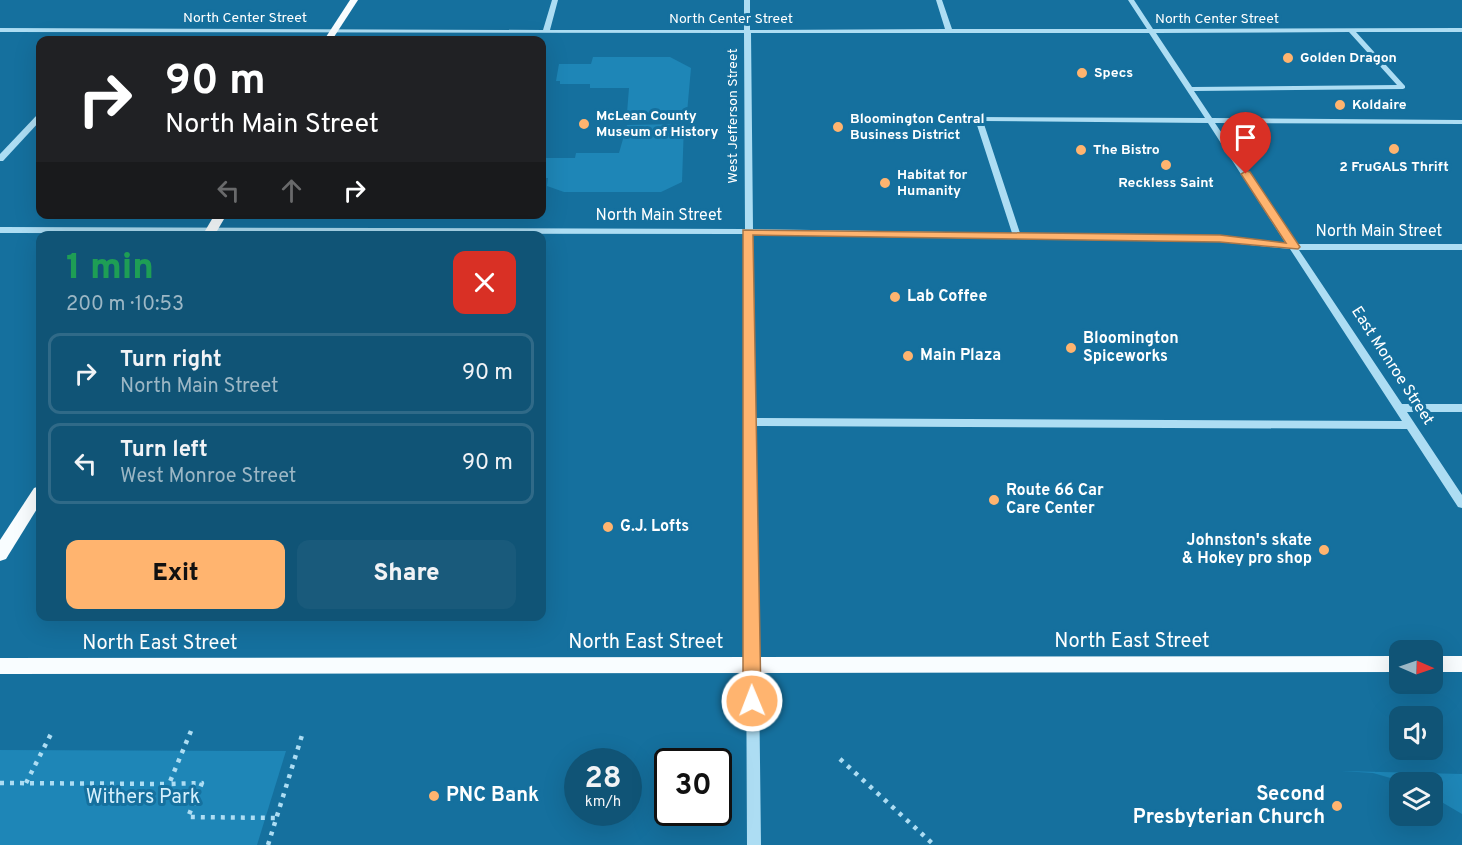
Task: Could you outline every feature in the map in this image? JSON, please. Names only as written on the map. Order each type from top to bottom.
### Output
[{"type":"main road","points":[[331,36],[354,0]]},
{"type":"main road","points":[[0,554],[36,498]]},
{"type":"main road","name":"North East Street","points":[[0,666],[1389,664]]},
{"type":"main road","points":[[1443,664],[1462,664]]},
{"type":"street","points":[[546,32],[555,0]]},
{"type":"street","name":"West Jefferson Street","points":[[747,0],[747,232],[754,845]]},
{"type":"street","points":[[939,0],[949,31]]},
{"type":"street","name":"East Monroe Street","points":[[1131,0],[1462,504]]},
{"type":"street","name":"North Center Street","points":[[0,30],[546,32],[1462,30]]},
{"type":"street","points":[[118,36],[124,30]]},
{"type":"street","points":[[1190,88],[1403,87],[1350,31]]},
{"type":"street","points":[[1017,236],[979,119],[1462,122]]},
{"type":"street","points":[[0,159],[36,121]]},
{"type":"street","name":"North Main Street","points":[[0,230],[70,231]]},
{"type":"street","name":"North Main Street","points":[[546,232],[747,232],[1220,238],[1294,247],[1462,247]]},
{"type":"street","points":[[1399,408],[1462,408]]},
{"type":"street","points":[[749,422],[1410,425]]},
{"type":"path","points":[[26,783],[53,730]]},
{"type":"path","points":[[169,784],[191,731]]},
{"type":"path","points":[[268,845],[303,732]]},
{"type":"path","points":[[840,759],[934,845]]},
{"type":"path","points":[[0,783],[202,783],[188,817],[276,818]]},
{"type":"green space","points":[[593,57],[670,57],[691,68],[687,113],[627,113],[629,88],[590,88],[590,84],[560,84],[560,81],[556,81],[559,64],[591,64]]},
{"type":"green space","points":[[684,124],[682,182],[661,192],[564,192],[547,186],[546,158],[575,158],[576,153],[619,153],[627,125]]},
{"type":"green space","name":"Withers Park","points":[[0,750],[286,751],[257,845],[0,845]]},
{"type":"green space","points":[[1341,771],[1389,772],[1389,778],[1373,773]]},
{"type":"green space","points":[[1443,774],[1462,774],[1462,814],[1443,803]]},
{"type":"place","name":"Golden Dragon","points":[[1288,58]]},
{"type":"place","name":"Specs","points":[[1082,73]]},
{"type":"place","name":"Koldaire","points":[[1340,105]]},
{"type":"place","name":"McLean County Museum of History","points":[[584,124]]},
{"type":"place","name":"Bloomington Central Business District","points":[[838,127]]},
{"type":"place","name":"2 FruGALS Thrift","points":[[1394,149]]},
{"type":"place","name":"The Bistro","points":[[1081,150]]},
{"type":"place","name":"Reckless Saint","points":[[1166,165]]},
{"type":"place","name":"Habitat for Humanity","points":[[885,183]]},
{"type":"place","name":"Lab Coffee","points":[[895,297]]},
{"type":"place","name":"Bloomington Spiceworks","points":[[1071,348]]},
{"type":"place","name":"Main Plaza","points":[[908,356]]},
{"type":"place","name":"Route 66 Car Care Center","points":[[994,500]]},
{"type":"place","name":"G.J. Lofts","points":[[608,527]]},
{"type":"place","name":"Johnston's skate & Hokey pro shop","points":[[1324,550]]},
{"type":"place","name":"PNC Bank","points":[[434,796]]},
{"type":"place","name":"Second Presbyterian Church","points":[[1337,806]]},
{"type":"route","points":[[752,701],[747,232],[1220,238],[1294,247],[1246,174]]}]
